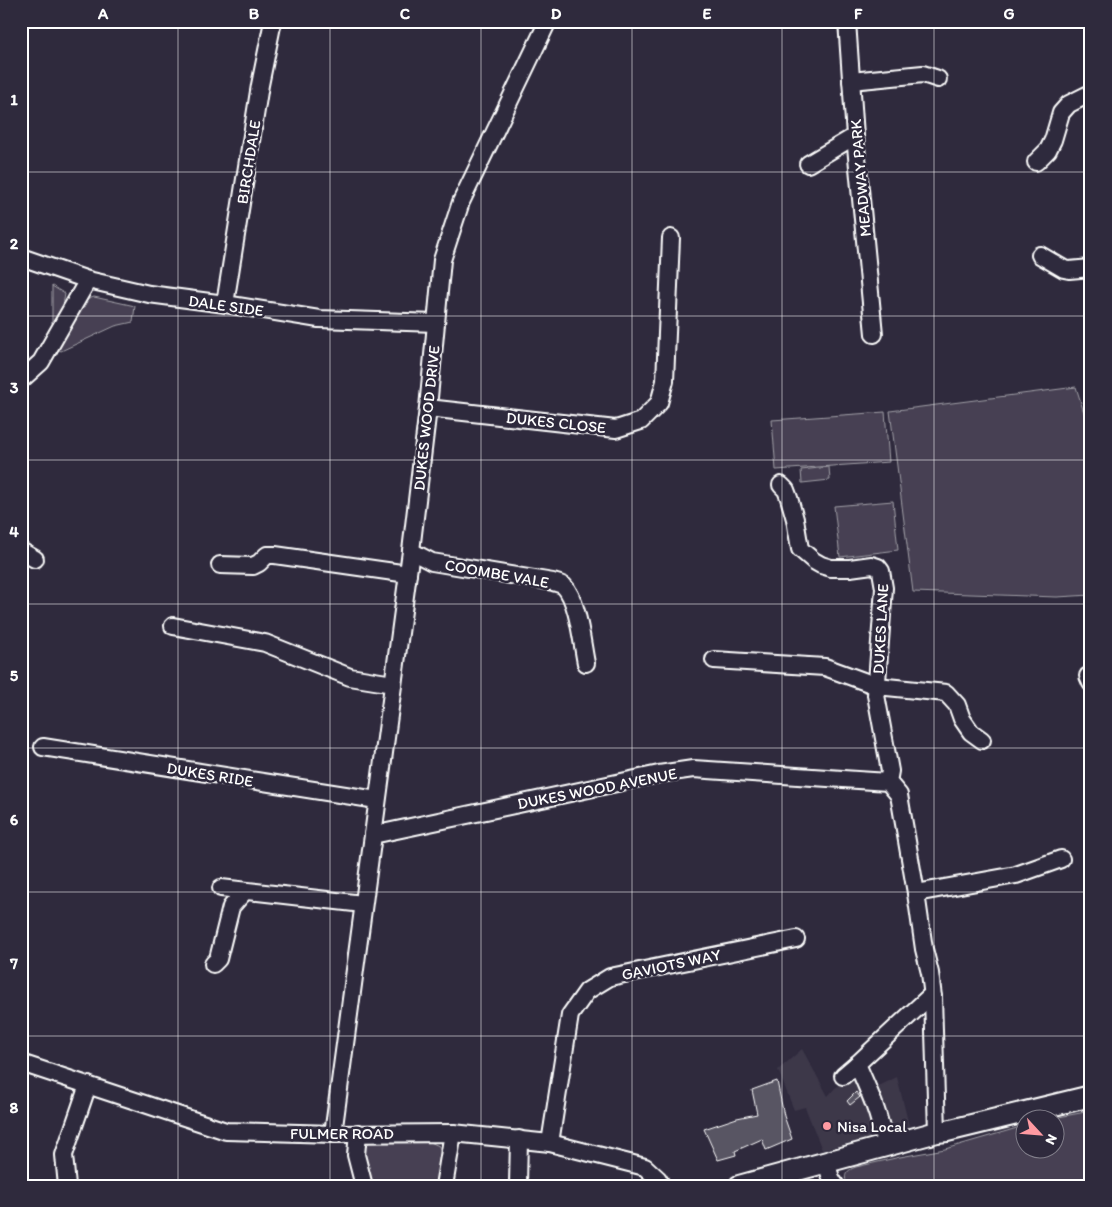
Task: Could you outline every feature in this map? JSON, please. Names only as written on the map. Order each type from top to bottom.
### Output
[{"type":"main road","points":[[739,1186],[937,1132],[1091,1096]]},
{"type":"street","name":"BIRCHDALE","points":[[226,304],[260,85],[272,21]]},
{"type":"street","name":"MEADWAY PARK","points":[[846,21],[874,334]]},
{"type":"street","name":"DUKES WOOD DRIVE","points":[[373,835],[411,551],[428,408],[442,260],[461,202],[545,22]]},
{"type":"street","points":[[851,80],[923,74],[938,79]]},
{"type":"street","points":[[1036,162],[1048,150],[1061,113],[1068,104],[1091,94]]},
{"type":"street","points":[[808,164],[855,136]]},
{"type":"street","name":"DUKES CLOSE","points":[[428,408],[616,429],[641,421],[659,403],[665,381],[671,238]]},
{"type":"street","points":[[1040,255],[1064,269],[1091,268]]},
{"type":"street","name":"DALE SIDE","points":[[21,257],[88,280],[149,294],[319,319],[436,323]]},
{"type":"street","points":[[21,380],[41,362],[88,280]]},
{"type":"street","name":"DUKES LANE","points":[[782,484],[789,498],[795,519],[800,549],[807,556],[814,562],[831,568],[872,565],[878,567],[881,571],[884,588],[876,695],[890,771],[888,782]]},
{"type":"street","name":"COOMBE VALE","points":[[411,551],[432,562],[553,582],[563,586],[575,608],[586,664]]},
{"type":"street","points":[[220,565],[253,566],[268,556],[275,555],[408,574]]},
{"type":"street","points":[[173,626],[265,643],[350,677],[393,684]]},
{"type":"street","points":[[714,660],[825,667],[876,686],[946,692],[957,705],[962,719],[971,732],[982,740]]},
{"type":"street","name":"DUKES RIDE","points":[[44,747],[377,800]]},
{"type":"street","name":"DUKES WOOD AVENUE","points":[[373,835],[659,774],[693,769],[888,782]]},
{"type":"street","points":[[888,782],[899,795],[924,949],[930,973],[933,997],[937,1132]]},
{"type":"street","points":[[333,1134],[373,835]]},
{"type":"street","points":[[916,893],[1016,874],[1061,859]]},
{"type":"street","points":[[221,888],[363,904]]},
{"type":"street","points":[[213,964],[218,959],[231,907],[245,891]]},
{"type":"street","name":"GAVIOTS WAY","points":[[550,1142],[570,1015],[587,991],[610,977],[796,938]]},
{"type":"street","points":[[843,1076],[929,997],[933,997]]},
{"type":"street","name":"FULMER ROAD","points":[[21,1063],[226,1131],[333,1134],[453,1133],[550,1142],[645,1167],[658,1179],[662,1186]]},
{"type":"street","points":[[857,1064],[876,1107],[885,1146]]},
{"type":"street","points":[[67,1186],[64,1155],[88,1085]]},
{"type":"street","points":[[358,1133],[356,1155],[364,1186]]},
{"type":"street","points":[[444,1186],[453,1133]]},
{"type":"street","points":[[518,1139],[517,1174],[519,1186]]},
{"type":"street","points":[[826,1162],[831,1178],[836,1186]]},
{"type":"shaded area","points":[[52,286],[65,294],[63,305],[52,323]]},
{"type":"shaded area","points":[[94,297],[135,306],[133,322],[115,326],[61,351],[57,349],[86,300]]},
{"type":"shaded area","points":[[1076,387],[1091,435],[1091,595],[1057,597],[913,592],[890,411]]},
{"type":"shaded area","points":[[885,412],[889,462],[776,470],[772,420]]},
{"type":"shaded area","points":[[829,467],[830,480],[802,483],[801,470]]},
{"type":"shaded area","points":[[893,501],[898,550],[840,557],[834,506]]},
{"type":"shaded area","points":[[802,1049],[828,1096],[835,1088],[862,1068],[871,1090],[897,1077],[910,1129],[822,1150],[805,1107],[794,1110],[778,1070]]},
{"type":"shaded area","points":[[1091,1111],[1091,1186],[848,1186],[846,1182],[846,1174],[849,1170],[856,1167],[945,1149],[1014,1129],[1014,1160],[1064,1160],[1064,1116]]},
{"type":"shaded area","points":[[372,1140],[430,1142],[439,1146],[441,1155],[437,1186],[369,1186],[362,1150]]},
{"type":"building","points":[[777,1081],[784,1116],[792,1139],[766,1150],[762,1139],[735,1151],[736,1155],[718,1160],[704,1129],[737,1118],[757,1114],[752,1090]]},
{"type":"building","points":[[856,1092],[860,1097],[850,1105],[847,1101]]},
{"type":"place","name":"Nisa Local","points":[[827,1126]]}]
